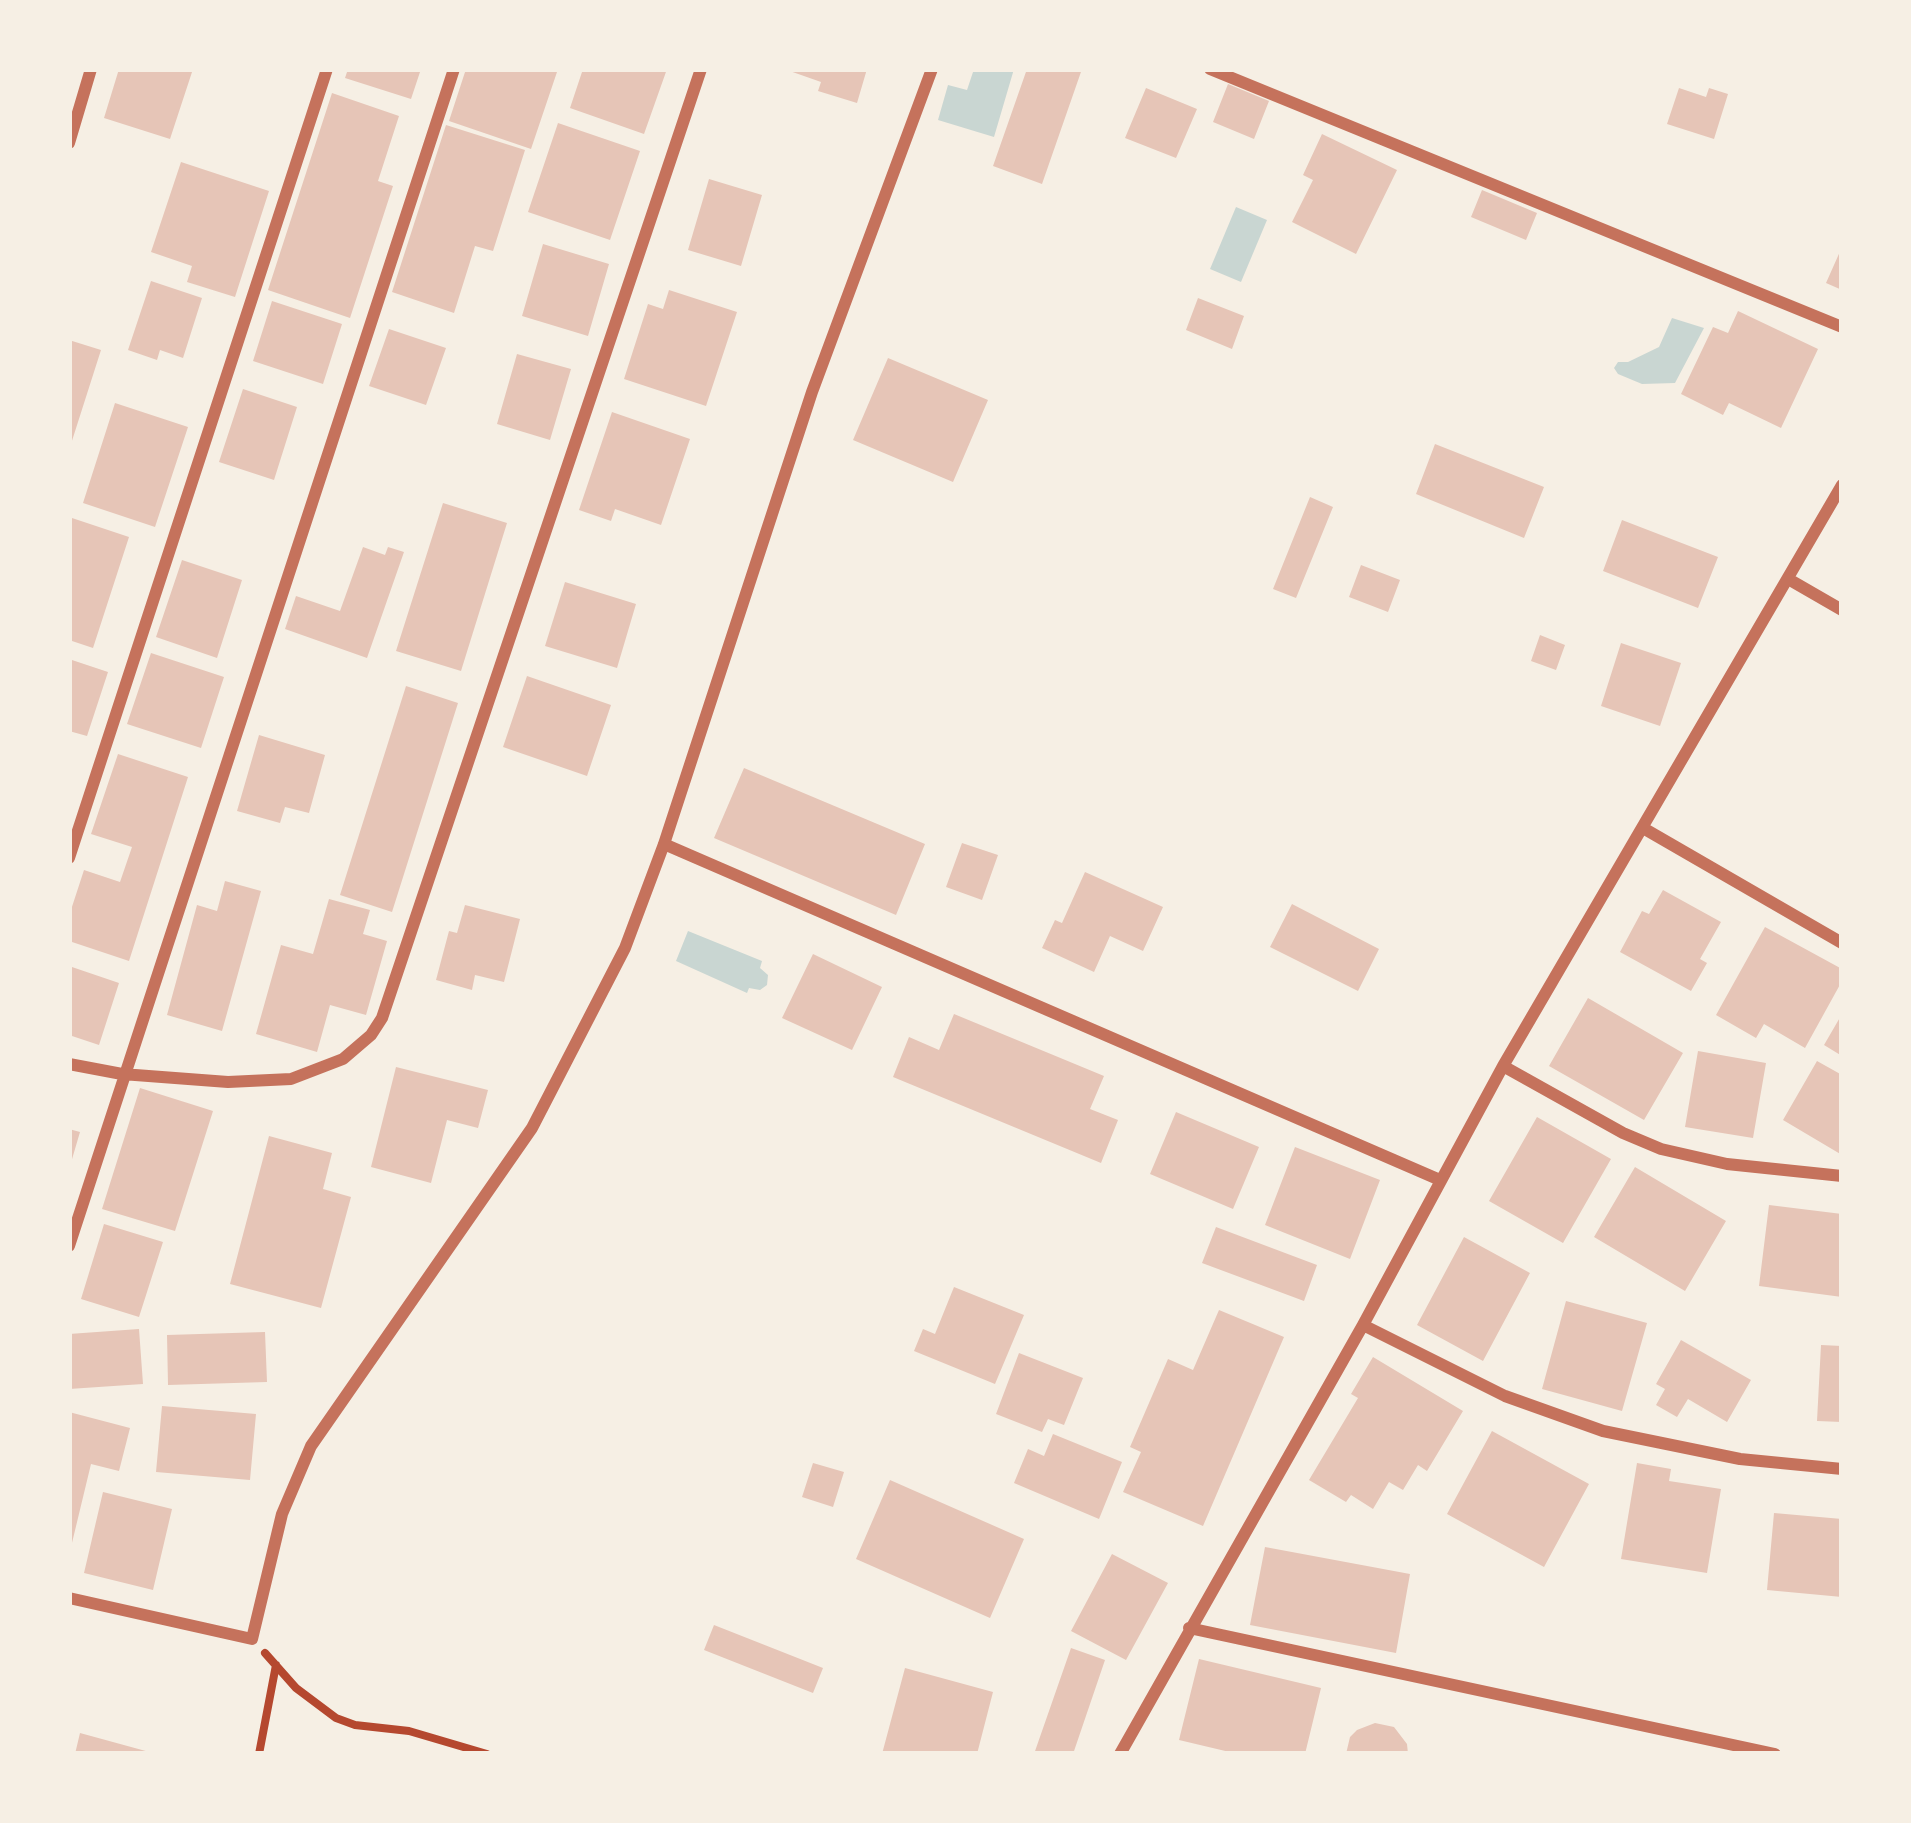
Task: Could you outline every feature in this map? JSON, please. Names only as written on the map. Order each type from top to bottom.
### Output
[{"type":"street","points":[[69,143],[92,69]]},
{"type":"street","points":[[69,858],[327,69]]},
{"type":"street","points":[[69,1246],[454,69]]},
{"type":"street","points":[[69,1064],[122,1074],[229,1082],[291,1079],[344,1059],[382,1018],[392,1000],[700,69]]},
{"type":"street","points":[[69,1598],[252,1639],[282,1514],[311,1446],[532,1128],[625,948],[664,844],[805,412],[932,69]]},
{"type":"street","points":[[1210,69],[1842,326]]},
{"type":"street","points":[[1120,1754],[1364,1325],[1503,1066],[1842,485]]},
{"type":"street","points":[[1790,580],[1842,610]]},
{"type":"street","points":[[1643,828],[1842,943]]},
{"type":"street","points":[[664,844],[1440,1180]]},
{"type":"street","points":[[1503,1066],[1661,1150],[1727,1164],[1842,1176]]},
{"type":"street","points":[[1364,1325],[1505,1396],[1603,1431],[1740,1459],[1842,1468]]},
{"type":"street","points":[[1189,1628],[1775,1754]]},
{"type":"path","points":[[252,1639],[314,1704],[336,1718],[421,1734],[487,1754]]},
{"type":"path","points":[[259,1754],[276,1665]]},
{"type":"shaded area","points":[[974,69],[1014,69],[994,137],[938,120],[948,85],[967,90]]},
{"type":"shaded area","points":[[1236,207],[1267,220],[1241,282],[1210,269]]},
{"type":"shaded area","points":[[1672,318],[1704,328],[1675,383],[1642,384],[1618,374],[1614,368],[1618,362],[1659,347]]},
{"type":"shaded area","points":[[688,931],[762,961],[767,985],[760,990],[749,988],[747,993],[676,961]]},
{"type":"building","points":[[119,69],[193,69],[170,139],[104,118]]},
{"type":"building","points":[[348,69],[421,69],[411,99],[345,78]]},
{"type":"building","points":[[466,69],[557,72],[531,149],[449,121]]},
{"type":"building","points":[[583,69],[667,69],[644,134],[570,108]]},
{"type":"building","points":[[784,69],[867,69],[857,103],[818,91],[821,82]]},
{"type":"building","points":[[1027,69],[1082,69],[1042,184],[993,166]]},
{"type":"building","points":[[1228,84],[1269,101],[1254,139],[1213,122]]},
{"type":"building","points":[[1146,88],[1197,109],[1176,158],[1125,138]]},
{"type":"building","points":[[1679,88],[1706,97],[1709,88],[1728,94],[1714,139],[1667,124]]},
{"type":"building","points":[[332,93],[399,116],[378,181],[393,186],[350,318],[268,290]]},
{"type":"building","points":[[558,123],[640,151],[610,240],[528,212]]},
{"type":"building","points":[[446,125],[525,150],[493,251],[475,246],[454,313],[392,292]]},
{"type":"building","points":[[1322,134],[1397,170],[1356,254],[1292,222],[1313,180],[1303,175]]},
{"type":"building","points":[[181,162],[269,191],[235,297],[187,282],[192,266],[151,252]]},
{"type":"building","points":[[709,179],[762,195],[741,266],[688,250]]},
{"type":"building","points":[[1482,190],[1537,213],[1526,240],[1471,217]]},
{"type":"building","points":[[543,244],[609,264],[588,336],[522,316]]},
{"type":"building","points":[[1842,247],[1842,290],[1826,283]]},
{"type":"building","points":[[151,281],[202,298],[183,358],[160,350],[157,360],[128,350]]},
{"type":"building","points":[[669,290],[737,312],[706,406],[624,379],[648,304],[663,309]]},
{"type":"building","points":[[1198,298],[1244,316],[1232,349],[1186,330]]},
{"type":"building","points":[[272,301],[342,324],[323,384],[253,361]]},
{"type":"building","points":[[1738,311],[1818,349],[1781,428],[1729,403],[1723,415],[1681,394],[1713,327],[1728,333]]},
{"type":"building","points":[[389,329],[446,348],[426,405],[369,386]]},
{"type":"building","points":[[69,340],[101,350],[70,447],[69,447]]},
{"type":"building","points":[[517,354],[571,369],[550,440],[497,424]]},
{"type":"building","points":[[888,358],[988,400],[953,482],[853,440]]},
{"type":"building","points":[[243,389],[297,407],[274,480],[219,462]]},
{"type":"building","points":[[115,403],[188,427],[155,527],[83,503]]},
{"type":"building","points":[[612,412],[690,439],[661,525],[615,509],[611,521],[579,510]]},
{"type":"building","points":[[1435,444],[1544,487],[1524,538],[1416,494]]},
{"type":"building","points":[[1310,497],[1333,507],[1296,598],[1273,589]]},
{"type":"building","points":[[443,503],[507,523],[461,671],[396,651]]},
{"type":"building","points":[[69,517],[129,537],[93,648],[69,640]]},
{"type":"building","points":[[1622,520],[1718,557],[1698,608],[1603,571]]},
{"type":"building","points":[[363,547],[385,555],[388,547],[404,552],[367,658],[285,629],[296,596],[340,611]]},
{"type":"building","points":[[182,560],[242,580],[217,658],[156,637]]},
{"type":"building","points":[[1361,565],[1400,580],[1388,612],[1349,597]]},
{"type":"building","points":[[565,582],[636,604],[617,668],[545,646]]},
{"type":"building","points":[[1540,635],[1565,645],[1556,670],[1531,661]]},
{"type":"building","points":[[1621,643],[1681,663],[1660,726],[1601,706]]},
{"type":"building","points":[[151,653],[224,677],[201,748],[127,724]]},
{"type":"building","points":[[69,659],[108,672],[87,736],[69,731]]},
{"type":"building","points":[[527,676],[611,705],[587,776],[503,747]]},
{"type":"building","points":[[406,686],[458,703],[392,912],[340,895]]},
{"type":"building","points":[[259,735],[325,755],[309,813],[285,807],[280,823],[237,811]]},
{"type":"building","points":[[118,754],[188,777],[129,961],[69,941],[69,916],[84,870],[120,882],[132,847],[91,834]]},
{"type":"building","points":[[744,768],[925,844],[896,915],[714,838]]},
{"type":"building","points":[[962,843],[998,855],[982,900],[946,887]]},
{"type":"building","points":[[1085,872],[1163,907],[1143,951],[1110,936],[1094,972],[1042,948],[1055,920],[1062,923]]},
{"type":"building","points":[[225,881],[261,891],[222,1031],[167,1015],[197,905],[217,911]]},
{"type":"building","points":[[1663,890],[1721,922],[1700,959],[1707,963],[1691,991],[1620,952],[1642,911],[1649,914]]},
{"type":"building","points":[[329,899],[370,910],[363,934],[387,941],[366,1015],[330,1005],[317,1052],[256,1034],[281,945],[313,954]]},
{"type":"building","points":[[1292,904],[1379,949],[1358,991],[1270,947]]},
{"type":"building","points":[[465,905],[520,919],[504,982],[475,975],[472,990],[436,980],[449,931],[457,933]]},
{"type":"building","points":[[1765,927],[1842,969],[1842,981],[1805,1048],[1764,1024],[1756,1038],[1716,1015]]},
{"type":"building","points":[[813,954],[882,987],[852,1050],[782,1018]]},
{"type":"building","points":[[69,966],[119,983],[99,1045],[69,1035]]},
{"type":"building","points":[[1588,998],[1683,1053],[1644,1120],[1549,1066]]},
{"type":"building","points":[[954,1014],[1104,1076],[1090,1109],[1118,1120],[1101,1163],[893,1077],[909,1037],[939,1050]]},
{"type":"building","points":[[1842,1014],[1842,1056],[1824,1045]]},
{"type":"building","points":[[1698,1051],[1766,1063],[1753,1138],[1685,1127]]},
{"type":"building","points":[[1817,1061],[1842,1075],[1842,1155],[1783,1120]]},
{"type":"building","points":[[396,1067],[488,1090],[478,1128],[447,1120],[431,1183],[371,1167]]},
{"type":"building","points":[[140,1088],[213,1111],[175,1231],[102,1209]]},
{"type":"building","points":[[1176,1112],[1259,1147],[1233,1209],[1150,1174]]},
{"type":"building","points":[[1537,1117],[1611,1159],[1563,1243],[1489,1201]]},
{"type":"building","points":[[69,1129],[80,1132],[70,1166],[69,1166]]},
{"type":"building","points":[[269,1136],[332,1153],[323,1189],[351,1197],[321,1308],[230,1284]]},
{"type":"building","points":[[1295,1147],[1380,1180],[1350,1259],[1265,1225]]},
{"type":"building","points":[[1635,1167],[1726,1221],[1685,1291],[1594,1237]]},
{"type":"building","points":[[1769,1205],[1842,1214],[1842,1297],[1759,1286]]},
{"type":"building","points":[[104,1224],[163,1242],[139,1317],[81,1299]]},
{"type":"building","points":[[1216,1227],[1317,1265],[1304,1301],[1202,1263]]},
{"type":"building","points":[[1464,1237],[1530,1273],[1483,1361],[1417,1325]]},
{"type":"building","points":[[954,1287],[1024,1315],[995,1384],[914,1351],[923,1329],[935,1334]]},
{"type":"building","points":[[1566,1301],[1647,1323],[1622,1411],[1542,1389]]},
{"type":"building","points":[[1219,1310],[1284,1337],[1203,1526],[1123,1492],[1141,1452],[1130,1447],[1168,1359],[1193,1370]]},
{"type":"building","points":[[139,1329],[143,1384],[69,1389],[69,1334]]},
{"type":"building","points":[[265,1332],[267,1382],[168,1385],[167,1335]]},
{"type":"building","points":[[1681,1340],[1751,1380],[1727,1422],[1688,1399],[1677,1417],[1656,1405],[1665,1389],[1656,1384]]},
{"type":"building","points":[[1821,1345],[1842,1346],[1842,1422],[1817,1421]]},
{"type":"building","points":[[1019,1353],[1083,1378],[1064,1425],[1048,1419],[1042,1432],[996,1414]]},
{"type":"building","points":[[1373,1357],[1463,1411],[1427,1471],[1418,1465],[1403,1490],[1389,1482],[1373,1509],[1351,1495],[1346,1502],[1309,1480],[1358,1398],[1351,1394]]},
{"type":"building","points":[[162,1406],[256,1414],[250,1480],[156,1472]]},
{"type":"building","points":[[69,1412],[130,1428],[119,1471],[91,1464],[71,1547]]},
{"type":"building","points":[[1492,1431],[1589,1484],[1544,1567],[1447,1514]]},
{"type":"building","points":[[1053,1434],[1122,1462],[1099,1519],[1014,1483],[1028,1449],[1044,1456]]},
{"type":"building","points":[[813,1463],[844,1472],[833,1507],[802,1497]]},
{"type":"building","points":[[1637,1463],[1671,1469],[1669,1481],[1721,1489],[1707,1573],[1621,1559]]},
{"type":"building","points":[[890,1480],[1024,1539],[990,1618],[856,1559]]},
{"type":"building","points":[[103,1492],[172,1509],[153,1590],[84,1573]]},
{"type":"building","points":[[1774,1513],[1842,1519],[1842,1597],[1767,1590]]},
{"type":"building","points":[[1265,1547],[1410,1574],[1396,1653],[1250,1625]]},
{"type":"building","points":[[1112,1554],[1168,1583],[1126,1660],[1071,1631]]},
{"type":"building","points":[[714,1625],[823,1668],[813,1693],[704,1650]]},
{"type":"building","points":[[1071,1648],[1105,1660],[1073,1754],[1034,1754]]},
{"type":"building","points":[[1199,1659],[1321,1688],[1305,1754],[1238,1754],[1179,1740]]},
{"type":"building","points":[[905,1668],[993,1692],[977,1754],[882,1754]]},
{"type":"building","points":[[1375,1723],[1394,1727],[1407,1744],[1408,1754],[1346,1754],[1350,1737]]},
{"type":"building","points":[[80,1733],[153,1753],[153,1754],[75,1754]]}]
